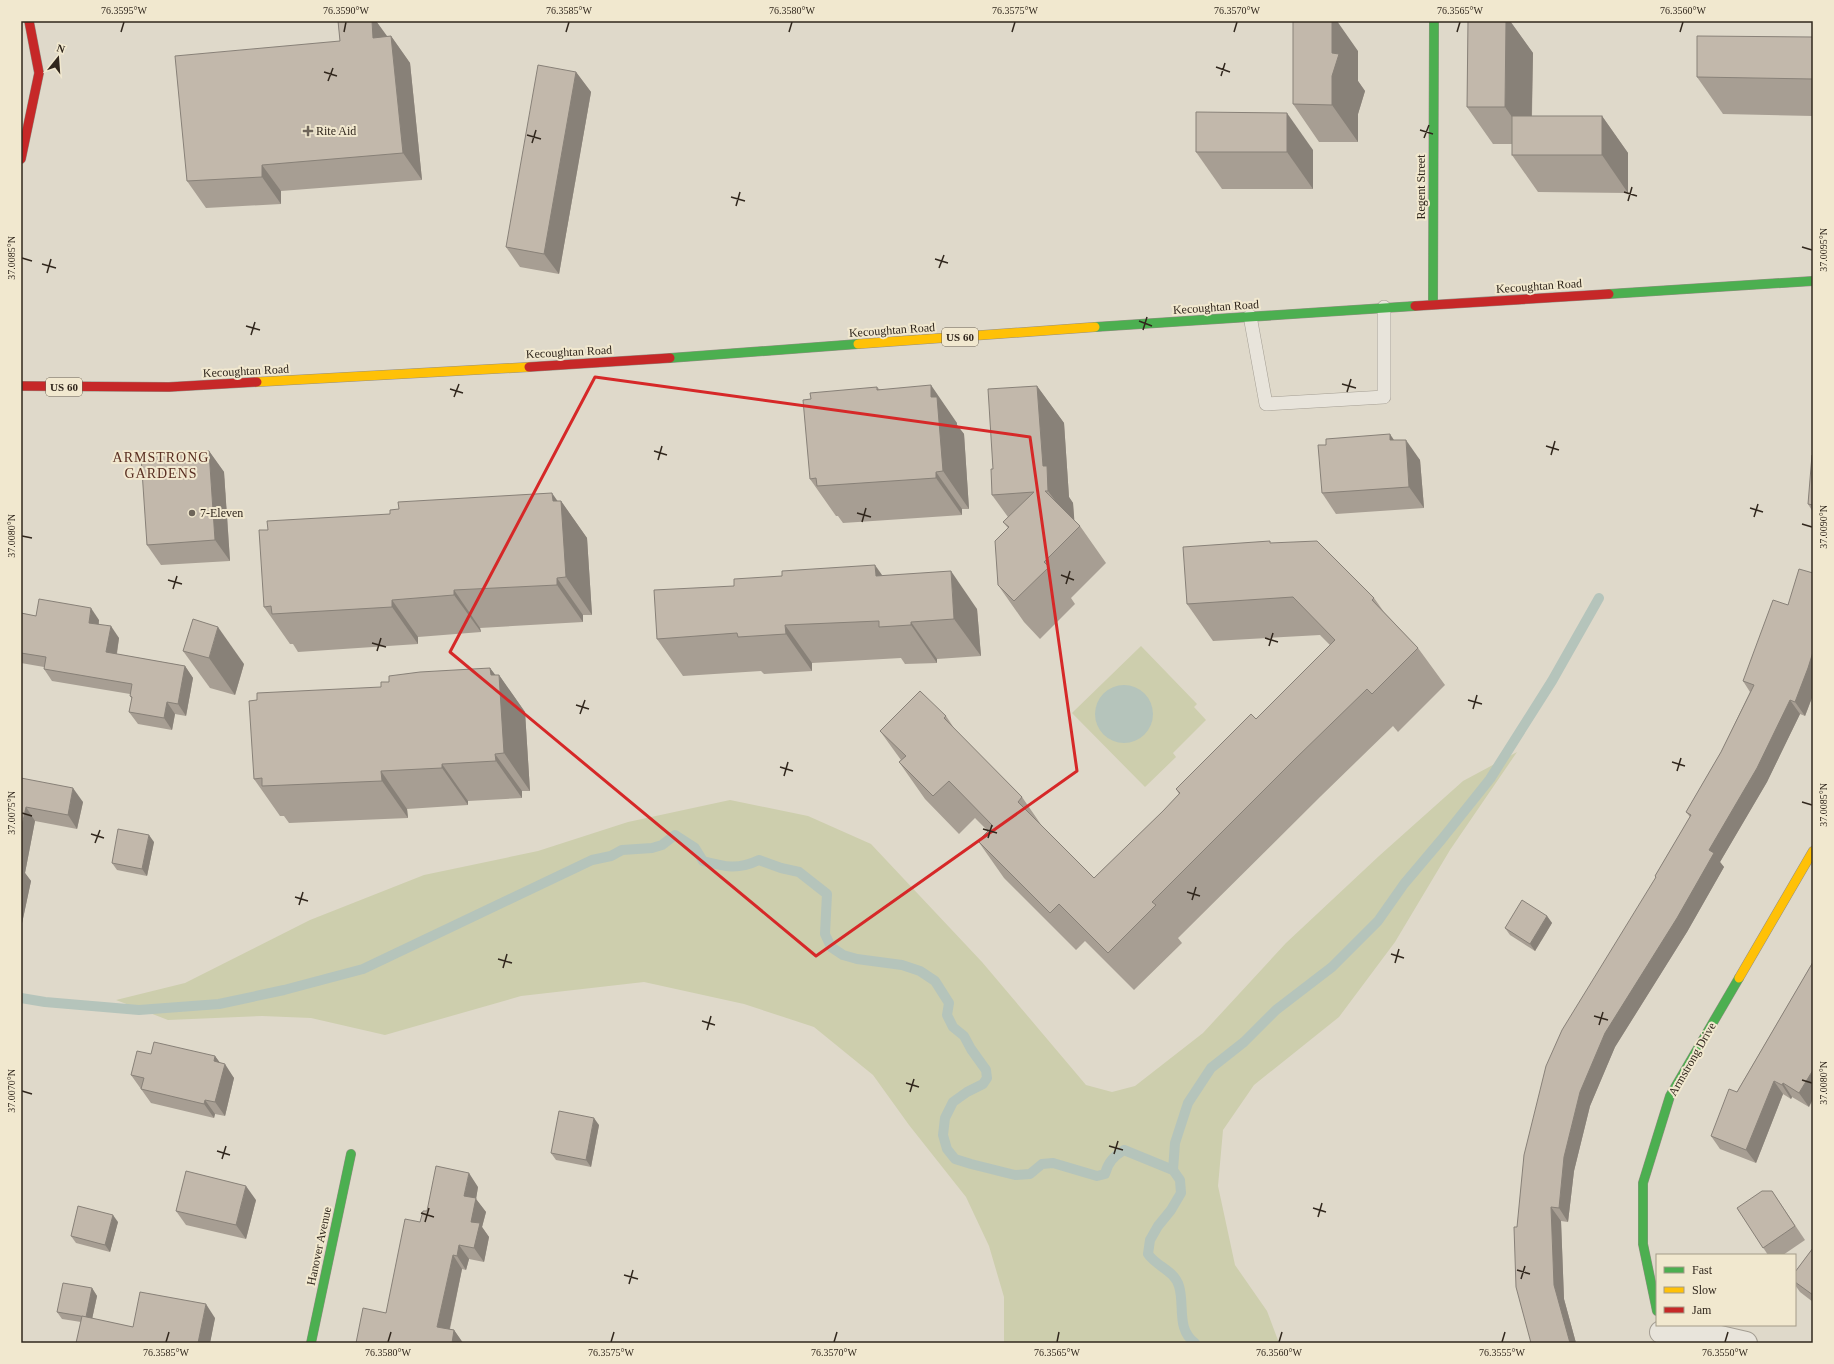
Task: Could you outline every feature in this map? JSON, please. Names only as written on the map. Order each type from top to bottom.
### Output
[{"type":"main road","points":[[21,159],[39,73],[29,21]]},
{"type":"main road","name":"Regent Street","points":[[1433,304],[1434,21]]},
{"type":"main road","name":"Kecoughtan Road","points":[[21,386],[169,387],[681,358],[1250,316],[1813,281]]},
{"type":"main road","name":"Armstrong Drive","points":[[1656,1306],[1643,1244],[1643,1183],[1670,1096],[1813,851]]},
{"type":"main road","name":"Hanover Avenue","points":[[311,1343],[351,1154]]},
{"type":"street","points":[[1662,1333],[1707,1334],[1746,1343]]},
{"type":"lane","points":[[1250,316],[1266,404],[1384,398],[1384,308]]},
{"type":"highlighted area","points":[[595,377],[1030,437],[1077,771],[816,956],[450,652]]},
{"type":"green space","points":[[1141,646],[1197,704],[1194,707],[1206,720],[1173,753],[1176,757],[1145,787],[1072,713]]},
{"type":"green space","points":[[1517,752],[1450,850],[1395,942],[1339,1017],[1254,1085],[1223,1130],[1218,1186],[1235,1265],[1267,1311],[1279,1343],[1004,1343],[1004,1297],[989,1246],[966,1197],[909,1125],[873,1075],[814,1027],[744,1004],[644,982],[521,996],[385,1035],[311,1018],[262,1016],[168,1020],[116,1000],[185,983],[310,920],[424,875],[538,851],[628,822],[730,800],[808,816],[871,844],[982,962],[1086,1085],[1112,1092],[1135,1086],[1203,1033],[1286,943],[1379,856],[1463,781]]},
{"type":"shaded area","points":[[1124,685],[1140,690],[1148,698],[1153,714],[1148,730],[1140,738],[1124,743],[1108,738],[1100,730],[1095,714],[1100,698],[1108,690]]},
{"type":"building","name":"Rite Aid","points":[[338,21],[372,21],[373,38],[391,36],[403,153],[262,165],[262,177],[187,181],[175,56],[340,41]]},
{"type":"building","points":[[1293,21],[1332,21],[1332,53],[1339,54],[1332,76],[1332,105],[1293,104]]},
{"type":"building","points":[[1468,21],[1506,21],[1505,107],[1467,107]]},
{"type":"building","points":[[1697,36],[1813,37],[1813,79],[1697,77]]},
{"type":"building","points":[[538,65],[576,72],[544,254],[506,247]]},
{"type":"building","points":[[1196,112],[1287,113],[1287,152],[1196,152]]},
{"type":"building","points":[[1512,116],[1602,116],[1602,155],[1512,155]]},
{"type":"building","points":[[931,385],[931,397],[937,397],[943,471],[936,472],[936,478],[817,486],[816,478],[810,479],[803,400],[811,399],[810,393],[877,387],[877,390]]},
{"type":"building","points":[[1037,386],[1043,466],[1047,466],[1048,491],[1045,491],[1080,526],[1044,562],[1049,567],[1014,601],[998,585],[995,541],[1009,527],[1003,522],[1034,492],[992,495],[991,469],[993,469],[988,389]]},
{"type":"building","points":[[1390,434],[1390,440],[1406,440],[1409,487],[1322,493],[1318,445],[1326,445],[1326,439]]},
{"type":"building","name":"7-Eleven","points":[[209,451],[215,540],[147,545],[141,456]]},
{"type":"building","points":[[1813,455],[1813,505],[1808,504]]},
{"type":"building","points":[[552,493],[553,501],[561,501],[566,577],[557,578],[557,585],[454,590],[454,595],[392,600],[392,607],[272,614],[271,606],[264,607],[259,530],[268,530],[267,521],[390,514],[390,510],[399,509],[398,502]]},
{"type":"building","points":[[1270,541],[1270,543],[1317,541],[1374,598],[1372,600],[1418,648],[1372,694],[1367,689],[1295,759],[1152,902],[1156,905],[1108,953],[1059,904],[1050,913],[978,841],[993,826],[949,781],[933,796],[899,762],[906,756],[880,731],[920,691],[946,716],[944,718],[1022,797],[1018,802],[1094,878],[1163,811],[1180,793],[1176,789],[1251,714],[1256,719],[1335,640],[1293,597],[1187,604],[1183,547]]},
{"type":"building","points":[[875,565],[876,576],[951,571],[954,619],[911,622],[911,625],[879,627],[879,621],[785,625],[786,634],[738,637],[737,633],[657,639],[654,590],[734,586],[734,579],[782,576],[782,571]]},
{"type":"building","points":[[1799,569],[1813,573],[1813,652],[1808,668],[1795,702],[1790,700],[1757,768],[1709,850],[1714,853],[1677,918],[1605,1033],[1580,1092],[1564,1157],[1559,1208],[1551,1207],[1554,1285],[1570,1343],[1531,1343],[1516,1287],[1514,1227],[1517,1227],[1524,1155],[1546,1066],[1562,1030],[1656,877],[1655,876],[1691,815],[1686,812],[1721,752],[1754,685],[1743,681],[1773,600],[1788,605]]},
{"type":"building","points":[[39,599],[91,608],[89,623],[111,626],[106,652],[185,666],[178,704],[167,702],[164,718],[129,712],[132,697],[130,696],[132,684],[44,669],[46,657],[21,653],[21,613],[36,616]]},
{"type":"building","points":[[193,619],[218,627],[209,658],[183,651]]},
{"type":"building","points":[[490,668],[491,675],[499,675],[504,753],[495,754],[496,761],[442,764],[442,768],[381,771],[382,781],[262,786],[262,778],[254,779],[249,701],[257,700],[257,693],[381,687],[381,682],[389,682],[389,676],[420,672]]},
{"type":"building","points":[[21,778],[73,788],[68,815],[26,807],[21,830]]},
{"type":"building","points":[[118,829],[149,835],[142,869],[112,863]]},
{"type":"building","points":[[1522,900],[1547,916],[1530,944],[1505,928]]},
{"type":"building","points":[[1813,962],[1813,1070],[1799,1093],[1783,1083],[1782,1085],[1774,1081],[1746,1150],[1711,1136],[1729,1089],[1737,1092]]},
{"type":"building","points":[[154,1042],[215,1056],[214,1061],[225,1064],[215,1102],[205,1100],[204,1104],[141,1089],[144,1078],[131,1075],[137,1051],[151,1054]]},
{"type":"building","points":[[559,1111],[594,1118],[586,1160],[551,1153]]},
{"type":"building","points":[[436,1166],[469,1173],[464,1196],[476,1198],[471,1222],[480,1223],[474,1248],[459,1245],[457,1256],[453,1255],[437,1327],[454,1330],[452,1343],[356,1343],[363,1308],[386,1313],[405,1219],[420,1222],[423,1211],[427,1211]]},
{"type":"building","points":[[186,1171],[246,1186],[236,1225],[176,1211]]},
{"type":"building","points":[[1762,1191],[1772,1191],[1795,1226],[1763,1248],[1737,1208]]},
{"type":"building","points":[[78,1206],[113,1215],[105,1245],[71,1236]]},
{"type":"building","points":[[1813,1248],[1813,1295],[1796,1283],[1796,1271]]},
{"type":"building","points":[[63,1283],[92,1288],[86,1317],[57,1312]]},
{"type":"building","points":[[140,1292],[206,1304],[198,1343],[76,1343],[82,1316],[133,1327]]},
{"type":"waterway","points":[[1173,1170],[1175,1143],[1188,1103],[1211,1068],[1244,1042],[1276,1010],[1332,967],[1378,921],[1404,884],[1490,779],[1552,681],[1599,598]]},
{"type":"waterway","points":[[21,998],[45,1002],[139,1010],[219,1004],[284,990],[363,969],[592,860],[611,856],[622,850],[652,848],[662,845],[675,835],[695,848],[703,861],[718,865],[738,866],[759,860],[781,868],[799,872],[827,894],[825,934],[831,947],[843,955],[857,959],[902,965],[920,971],[935,981],[949,1003],[947,1015],[953,1027],[964,1036],[986,1070],[987,1078],[983,1084],[967,1092],[953,1102],[945,1118],[943,1135],[947,1149],[955,1159],[1015,1175],[1030,1174],[1042,1164],[1053,1163],[1097,1176],[1105,1174],[1112,1160],[1124,1150],[1173,1170],[1180,1180],[1181,1193],[1150,1240],[1148,1254],[1177,1281],[1181,1294],[1182,1317],[1185,1331],[1195,1343]]},
{"type":"traffic: fast","points":[[1433,304],[1434,21]]},
{"type":"traffic: fast","points":[[1609,294],[1813,281]]},
{"type":"traffic: fast","points":[[1095,327],[1415,306]]},
{"type":"traffic: fast","points":[[670,358],[858,344]]},
{"type":"traffic: fast","points":[[1656,1306],[1643,1244],[1643,1183],[1670,1096],[1739,978]]},
{"type":"traffic: fast","points":[[311,1343],[351,1154]]},
{"type":"traffic: slow","points":[[858,344],[1095,327]]},
{"type":"traffic: slow","points":[[257,382],[529,367]]},
{"type":"traffic: slow","points":[[1739,978],[1813,851]]},
{"type":"traffic: jam","points":[[21,159],[39,73],[29,21]]},
{"type":"traffic: jam","points":[[1415,306],[1609,294]]},
{"type":"traffic: jam","points":[[529,367],[670,358]]},
{"type":"traffic: jam","points":[[21,386],[169,387],[257,382]]},
{"type":"place","name":"Rite Aid","points":[[308,131]]},
{"type":"place","name":"7-Eleven","points":[[192,513]]},
{"type":"district","name":"ARMSTRONG GARDENS","points":[[161,466]]}]
